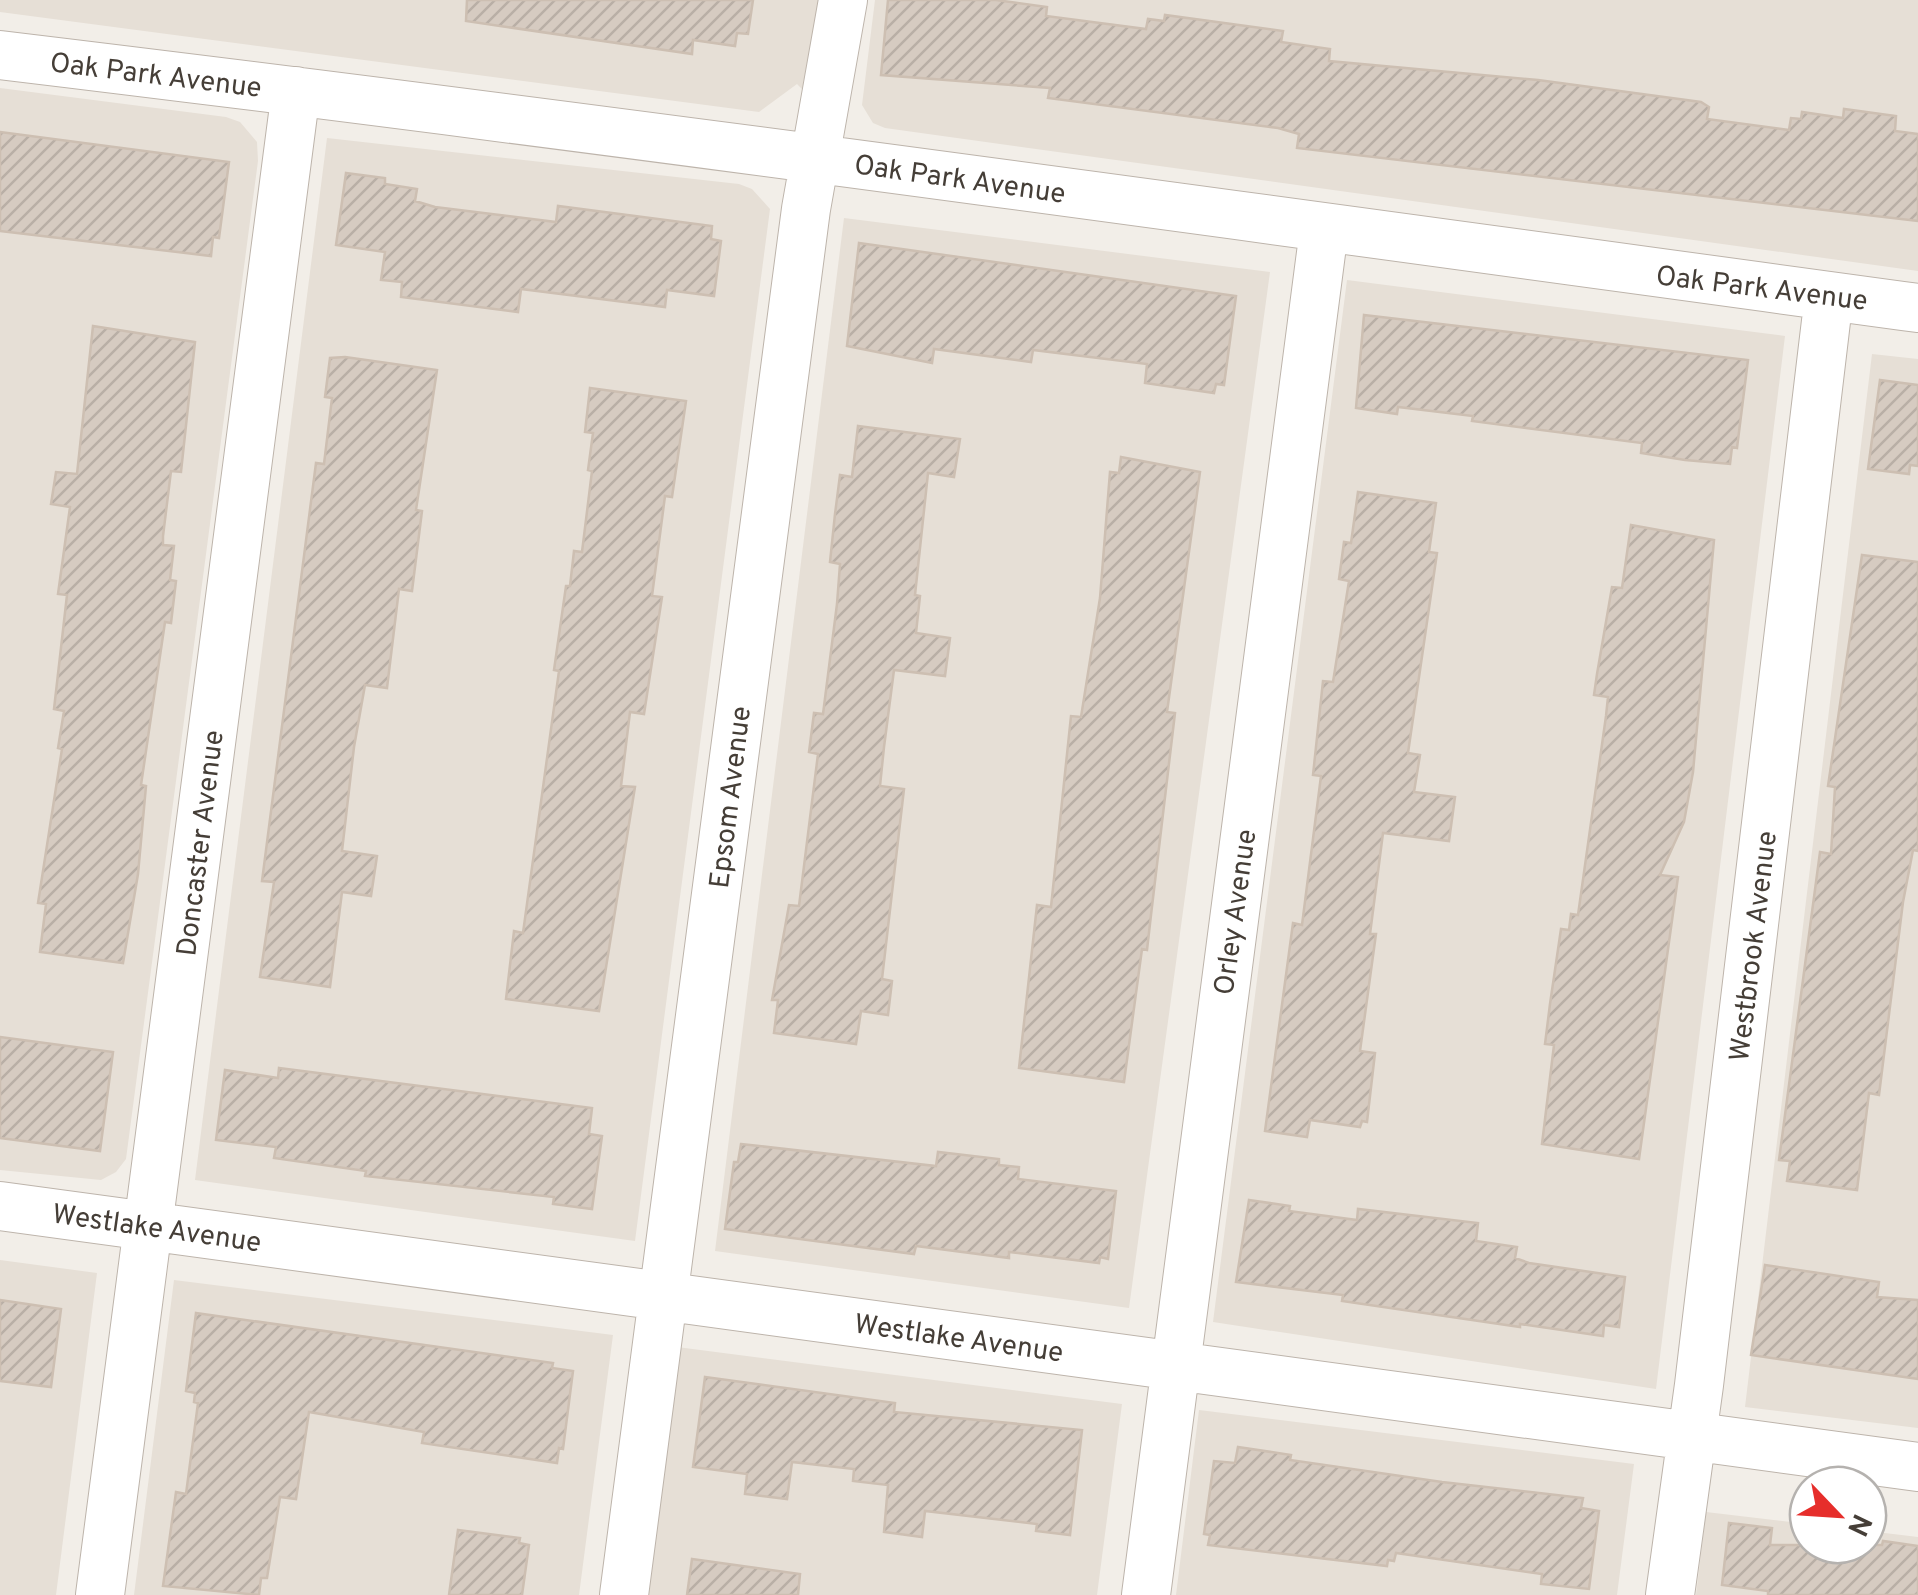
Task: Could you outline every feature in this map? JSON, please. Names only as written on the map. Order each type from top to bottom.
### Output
[{"type":"street","name":"Epsom Avenue","points":[[624,1595],[814,158],[842,0]]},
{"type":"street","name":"Oak Park Avenue","points":[[0,55],[814,158],[1918,308]]},
{"type":"street","name":"Doncaster Avenue","points":[[100,1595],[296,90]]},
{"type":"street","name":"Orley Avenue","points":[[1146,1595],[1324,230]]},
{"type":"street","name":"Westbrook Avenue","points":[[1670,1595],[1829,296]]},
{"type":"street","name":"Westlake Avenue","points":[[0,1206],[1918,1468]]},
{"type":"shaded area","points":[[0,0],[819,0],[802,89],[797,84],[759,112],[0,12]]},
{"type":"shaded area","points":[[875,0],[1918,0],[1918,271],[885,128],[873,123],[862,105]]},
{"type":"shaded area","points":[[0,88],[226,117],[240,122],[257,142],[258,161],[126,1159],[116,1172],[101,1180],[0,1170]]},
{"type":"shaded area","points":[[327,138],[739,184],[752,189],[770,209],[635,1241],[195,1180]]},
{"type":"shaded area","points":[[844,218],[1270,272],[1129,1308],[715,1251]]},
{"type":"shaded area","points":[[1347,280],[1785,336],[1656,1389],[1213,1322]]},
{"type":"shaded area","points":[[1872,354],[1918,359],[1918,1428],[1745,1407]]},
{"type":"shaded area","points":[[0,1260],[97,1273],[56,1595],[0,1595]]},
{"type":"shaded area","points":[[174,1280],[613,1335],[579,1595],[134,1595]]},
{"type":"shaded area","points":[[677,1347],[1122,1404],[1097,1595],[645,1595]]},
{"type":"shaded area","points":[[1199,1410],[1634,1464],[1617,1595],[1176,1595]]},
{"type":"shaded area","points":[[1706,1512],[1788,1522],[1788,1565],[1888,1565],[1888,1533],[1918,1537],[1918,1595],[1696,1595]]},
{"type":"building","points":[[467,0],[753,0],[748,34],[737,33],[735,46],[693,40],[692,54],[466,21]]},
{"type":"building","points":[[888,0],[996,0],[1047,7],[1046,16],[1146,29],[1148,19],[1164,21],[1165,15],[1283,31],[1281,42],[1330,49],[1329,61],[1538,80],[1701,102],[1709,107],[1707,119],[1789,130],[1791,118],[1801,119],[1802,112],[1843,118],[1844,109],[1896,116],[1895,131],[1918,134],[1918,221],[1297,148],[1299,134],[1278,128],[1048,98],[1050,88],[881,75]]},
{"type":"building","points":[[0,132],[229,162],[219,238],[213,237],[211,256],[0,231]]},
{"type":"building","points":[[346,173],[385,178],[385,184],[417,189],[415,201],[435,207],[556,222],[558,206],[712,226],[711,239],[721,241],[714,296],[667,290],[665,307],[521,289],[518,312],[401,297],[402,282],[381,280],[385,252],[336,245]]},
{"type":"building","points":[[859,243],[1236,296],[1224,385],[1216,384],[1214,393],[1145,383],[1147,364],[1033,350],[1031,362],[934,349],[932,363],[847,346]]},
{"type":"building","points":[[1364,315],[1748,360],[1737,448],[1732,447],[1730,464],[1685,460],[1641,453],[1642,443],[1472,421],[1473,416],[1398,407],[1397,414],[1356,408]]},
{"type":"building","points":[[93,326],[195,342],[181,472],[171,471],[163,536],[163,545],[174,546],[170,580],[176,581],[171,623],[165,622],[141,785],[146,786],[138,874],[123,963],[40,952],[46,904],[38,903],[62,749],[58,748],[64,711],[54,709],[67,595],[58,594],[70,507],[51,504],[56,472],[77,474]]},
{"type":"building","points":[[330,358],[437,370],[416,510],[422,511],[412,591],[399,589],[387,688],[365,685],[354,747],[342,851],[377,856],[371,896],[342,892],[330,987],[260,977],[274,882],[262,881],[316,463],[324,464],[332,398],[325,397]]},
{"type":"building","points":[[1880,380],[1918,385],[1918,466],[1910,465],[1909,474],[1868,469]]},
{"type":"building","points":[[590,388],[686,401],[672,497],[665,496],[652,596],[662,597],[644,714],[630,712],[621,786],[635,787],[599,1011],[506,999],[514,931],[523,933],[559,671],[554,670],[566,586],[570,586],[574,551],[582,552],[592,471],[588,470],[593,433],[585,432]]},
{"type":"building","points":[[858,426],[960,439],[954,477],[928,473],[915,595],[920,596],[916,633],[950,638],[945,676],[894,670],[884,747],[880,786],[904,789],[882,979],[892,981],[888,1015],[861,1011],[856,1044],[774,1033],[778,1000],[772,1000],[789,905],[799,906],[818,754],[809,752],[814,713],[823,714],[837,604],[840,564],[830,562],[835,514],[840,475],[852,477]]},
{"type":"building","points":[[1121,457],[1200,472],[1167,712],[1175,713],[1147,950],[1142,949],[1124,1082],[1019,1068],[1037,905],[1051,907],[1071,716],[1081,717],[1100,598],[1110,472],[1119,473]]},
{"type":"building","points":[[1358,492],[1436,503],[1429,552],[1437,553],[1408,753],[1420,755],[1414,792],[1455,797],[1449,841],[1383,833],[1370,934],[1376,934],[1360,1051],[1375,1053],[1367,1122],[1362,1121],[1360,1127],[1310,1120],[1307,1137],[1265,1131],[1293,923],[1302,925],[1321,776],[1313,775],[1323,681],[1333,682],[1349,581],[1339,579],[1344,542],[1351,543]]},
{"type":"building","points":[[1631,525],[1714,540],[1693,772],[1684,822],[1660,875],[1678,877],[1639,1159],[1542,1144],[1554,1045],[1545,1044],[1561,929],[1569,930],[1571,914],[1578,915],[1606,716],[1608,697],[1594,695],[1597,674],[1612,587],[1622,588]]},
{"type":"building","points":[[1862,555],[1918,562],[1918,851],[1913,850],[1903,902],[1879,1095],[1869,1093],[1857,1190],[1787,1181],[1790,1161],[1779,1160],[1820,852],[1831,854],[1835,787],[1828,786]]},
{"type":"building","points":[[0,1037],[113,1052],[100,1151],[0,1138]]},
{"type":"building","points":[[279,1068],[592,1108],[589,1134],[602,1136],[592,1209],[553,1204],[554,1197],[365,1176],[366,1171],[274,1158],[276,1147],[216,1140],[225,1070],[278,1078]]},
{"type":"building","points":[[741,1144],[936,1166],[938,1152],[999,1159],[999,1165],[1019,1167],[1018,1179],[1116,1191],[1108,1259],[1100,1257],[1099,1263],[1009,1252],[1009,1258],[916,1246],[914,1254],[725,1229],[734,1162],[738,1162]]},
{"type":"building","points":[[1249,1200],[1290,1206],[1289,1211],[1357,1220],[1358,1209],[1478,1223],[1476,1241],[1517,1247],[1515,1258],[1625,1277],[1619,1327],[1604,1325],[1603,1336],[1520,1327],[1342,1301],[1343,1295],[1236,1282]]},
{"type":"building","points":[[1765,1265],[1879,1282],[1877,1297],[1918,1300],[1918,1379],[1751,1355]]},
{"type":"building","points":[[0,1300],[61,1309],[51,1387],[0,1381]]},
{"type":"building","points":[[196,1313],[553,1363],[552,1368],[573,1371],[563,1449],[559,1448],[557,1463],[422,1443],[424,1432],[309,1412],[296,1499],[280,1497],[267,1578],[261,1578],[259,1595],[163,1586],[176,1492],[186,1494],[198,1403],[194,1402],[195,1393],[186,1391]]},
{"type":"building","points":[[705,1377],[895,1403],[894,1412],[1082,1430],[1070,1535],[1036,1531],[1037,1524],[925,1511],[922,1537],[884,1532],[888,1485],[853,1481],[854,1469],[792,1462],[787,1499],[745,1494],[747,1474],[693,1467]]},
{"type":"building","points":[[1238,1447],[1291,1455],[1290,1460],[1583,1498],[1581,1508],[1599,1511],[1589,1589],[1541,1584],[1542,1574],[1396,1553],[1387,1566],[1208,1545],[1210,1535],[1204,1534],[1214,1461],[1235,1463]]},
{"type":"building","points":[[1729,1523],[1772,1528],[1770,1545],[1788,1545],[1788,1565],[1888,1565],[1888,1542],[1918,1546],[1918,1595],[1768,1595],[1768,1591],[1722,1585]]},
{"type":"building","points":[[458,1530],[520,1538],[519,1543],[529,1545],[522,1595],[449,1595]]},
{"type":"building","points":[[692,1559],[800,1574],[798,1595],[687,1595]]}]
